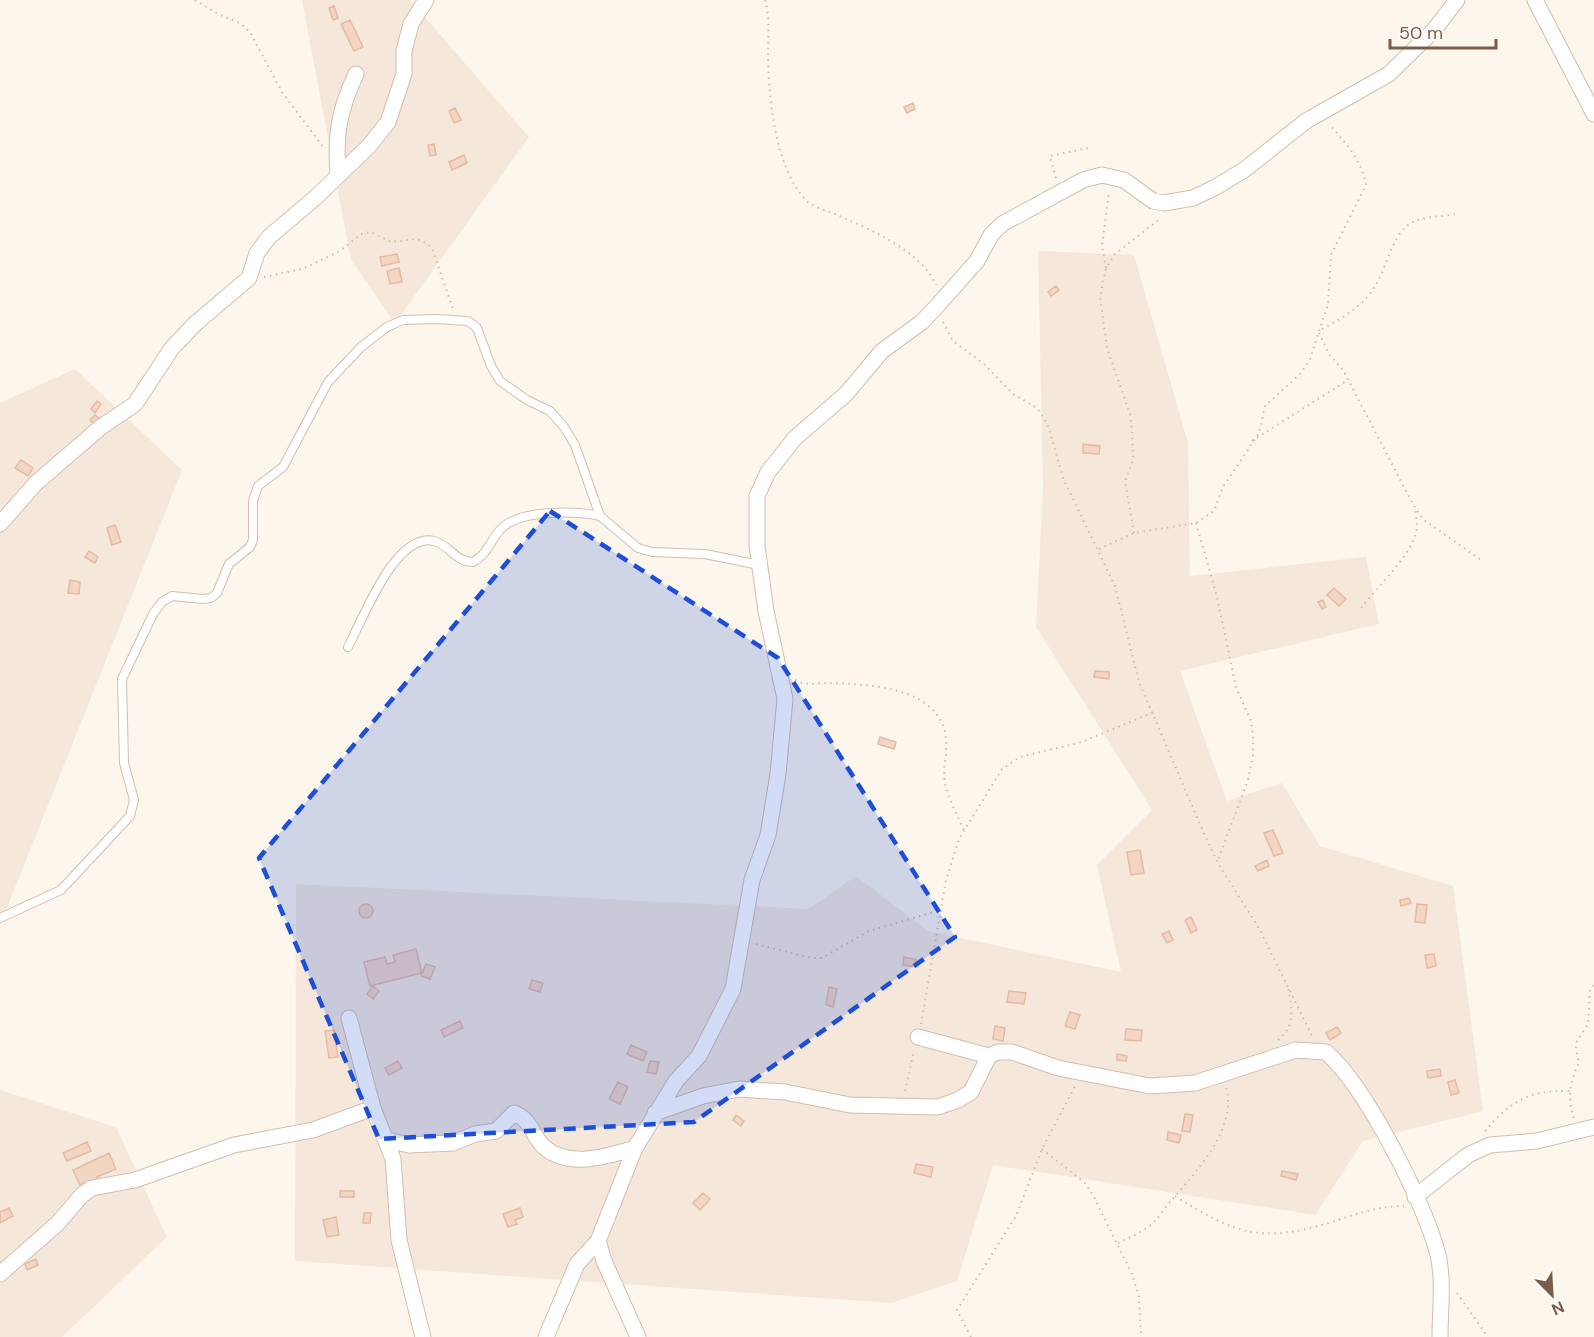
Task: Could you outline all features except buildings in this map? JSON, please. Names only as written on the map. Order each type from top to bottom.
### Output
[{"type":"street","points":[[0,524],[36,483],[101,427],[135,404],[172,348],[196,322],[249,278],[257,253],[269,237],[388,122],[404,74],[404,51],[411,24],[426,0]]},
{"type":"street","points":[[546,1337],[577,1264],[598,1241],[635,1148],[676,1081],[699,1056],[733,988],[752,880],[768,836],[778,774],[785,699],[759,566],[757,495],[768,472],[795,438],[846,394],[882,351],[922,322],[977,261],[996,228],[1083,180],[1102,175],[1112,176],[1134,186],[1152,201],[1180,202],[1216,187],[1244,170],[1287,134],[1319,113],[1389,74],[1434,30],[1457,0]]},
{"type":"street","points":[[1536,0],[1594,114]]},
{"type":"street","points":[[338,170],[338,120],[341,105],[356,74]]},
{"type":"street","points":[[349,1018],[373,1108],[393,1159],[402,1257],[423,1337]]},
{"type":"street","points":[[918,1037],[989,1056],[998,1052],[1012,1052],[1058,1068],[1150,1086],[1195,1083],[1296,1050],[1316,1050],[1332,1058],[1370,1108],[1417,1201],[1438,1257],[1440,1337]]},
{"type":"street","points":[[655,1113],[703,1096],[738,1089],[785,1092],[850,1105],[938,1107],[958,1100],[971,1092],[989,1056]]},
{"type":"street","points":[[0,1274],[57,1224],[82,1195],[92,1188],[135,1180],[234,1145],[313,1130],[373,1108]]},
{"type":"street","points":[[387,1140],[416,1146],[453,1143],[478,1134],[496,1131],[514,1113],[526,1119],[544,1147],[570,1158],[592,1158],[635,1148]]},
{"type":"street","points":[[1417,1201],[1468,1155],[1490,1145],[1537,1141],[1587,1129]]},
{"type":"street","points":[[598,1241],[604,1261],[638,1337]]},
{"type":"lane","points":[[0,918],[61,890],[130,816],[134,800],[124,763],[122,679],[153,614],[162,602],[172,596],[203,599],[211,598],[218,593],[229,564],[250,547],[254,540],[253,501],[258,486],[283,467],[328,382],[361,347],[387,327],[403,320],[416,319],[468,321],[477,328],[491,366],[500,381],[527,400],[550,411],[564,427],[575,445],[600,516]]},
{"type":"lane","points":[[348,647],[386,574],[411,546],[433,541],[442,545],[457,558],[473,562],[482,558],[501,528],[514,520],[580,512],[600,516],[638,548],[652,552],[705,554],[759,566]]},
{"type":"path","points":[[195,0],[240,23],[250,32],[282,92],[338,170]]},
{"type":"path","points":[[765,0],[772,116],[793,182],[805,200],[817,208],[873,232],[923,265],[930,273],[953,342],[984,364],[1013,394],[1037,408],[1048,425],[1063,478],[1115,586],[1139,682],[1154,712],[1217,862],[1260,930],[1310,1029],[1316,1050]]},
{"type":"path","points":[[1099,549],[1134,532],[1196,523],[1214,512],[1222,487],[1258,433],[1265,406],[1301,373],[1310,359],[1328,304],[1331,255],[1366,185],[1358,161],[1319,113]]},
{"type":"path","points":[[1064,191],[1053,171],[1050,156],[1088,148]]},
{"type":"path","points":[[1112,176],[1103,226],[1106,268],[1100,297],[1102,326],[1132,430],[1133,460],[1125,481],[1134,532]]},
{"type":"path","points":[[1106,268],[1115,254],[1180,202]]},
{"type":"path","points":[[1319,332],[1350,314],[1364,301],[1376,285],[1406,226],[1419,220],[1455,214]]},
{"type":"path","points":[[249,278],[276,277],[302,269],[339,251],[361,234],[371,232],[391,242],[417,239],[428,244],[433,251],[441,270],[448,300],[455,310],[468,321]]},
{"type":"path","points":[[1319,332],[1329,354],[1348,380],[1415,508],[1430,524],[1480,560]]},
{"type":"path","points":[[1250,443],[1348,380]]},
{"type":"path","points":[[1361,608],[1400,561],[1412,541],[1417,531],[1415,508]]},
{"type":"path","points":[[1196,523],[1216,593],[1236,687],[1251,720],[1252,735],[1253,756],[1248,780],[1217,862]]},
{"type":"path","points":[[781,671],[807,684],[886,688],[930,706],[944,728],[947,748],[945,781],[964,831]]},
{"type":"path","points":[[902,1106],[918,1037],[946,880],[964,831],[1002,769],[1020,758],[1082,742],[1154,712]]},
{"type":"path","points":[[741,938],[810,958],[822,958],[869,931],[942,910]]},
{"type":"path","points":[[1273,1044],[1286,1033],[1292,1021],[1287,985]]},
{"type":"path","points":[[1587,1129],[1569,1104],[1573,1074],[1580,1063],[1576,1048],[1577,1041],[1588,1024],[1590,991],[1594,985]]},
{"type":"path","points":[[971,1337],[957,1310],[1016,1216],[1042,1149],[1082,1073]]},
{"type":"path","points":[[1118,1244],[1153,1223],[1203,1162],[1221,1130],[1227,1090],[1224,1084],[1211,1079]]},
{"type":"path","points":[[1482,1136],[1504,1110],[1527,1096],[1551,1090],[1570,1091]]},
{"type":"path","points":[[1042,1149],[1085,1183],[1118,1244],[1139,1296],[1141,1337]]},
{"type":"path","points":[[1175,1196],[1229,1227],[1263,1235],[1329,1223],[1367,1210],[1417,1201]]},
{"type":"path","points":[[1439,1271],[1488,1337]]},
{"type":"highlighted area","points":[[550,511],[778,658],[955,937],[694,1122],[379,1139],[259,858]]},
{"type":"shaded area","points":[[302,0],[410,0],[529,137],[395,323],[351,260]]},
{"type":"shaded area","points":[[1038,251],[1134,255],[1188,443],[1190,576],[1366,557],[1379,624],[1180,671],[1227,801],[1282,783],[1320,846],[1453,886],[1483,1111],[1363,1141],[1315,1215],[993,1165],[957,1281],[891,1303],[295,1261],[296,884],[808,909],[856,876],[928,931],[1121,972],[1097,865],[1152,810],[1036,627],[1043,488]]},
{"type":"shaded area","points":[[75,369],[182,470],[0,925],[0,403]]},
{"type":"shaded area","points":[[0,1090],[116,1127],[167,1237],[62,1337],[0,1337]]}]
